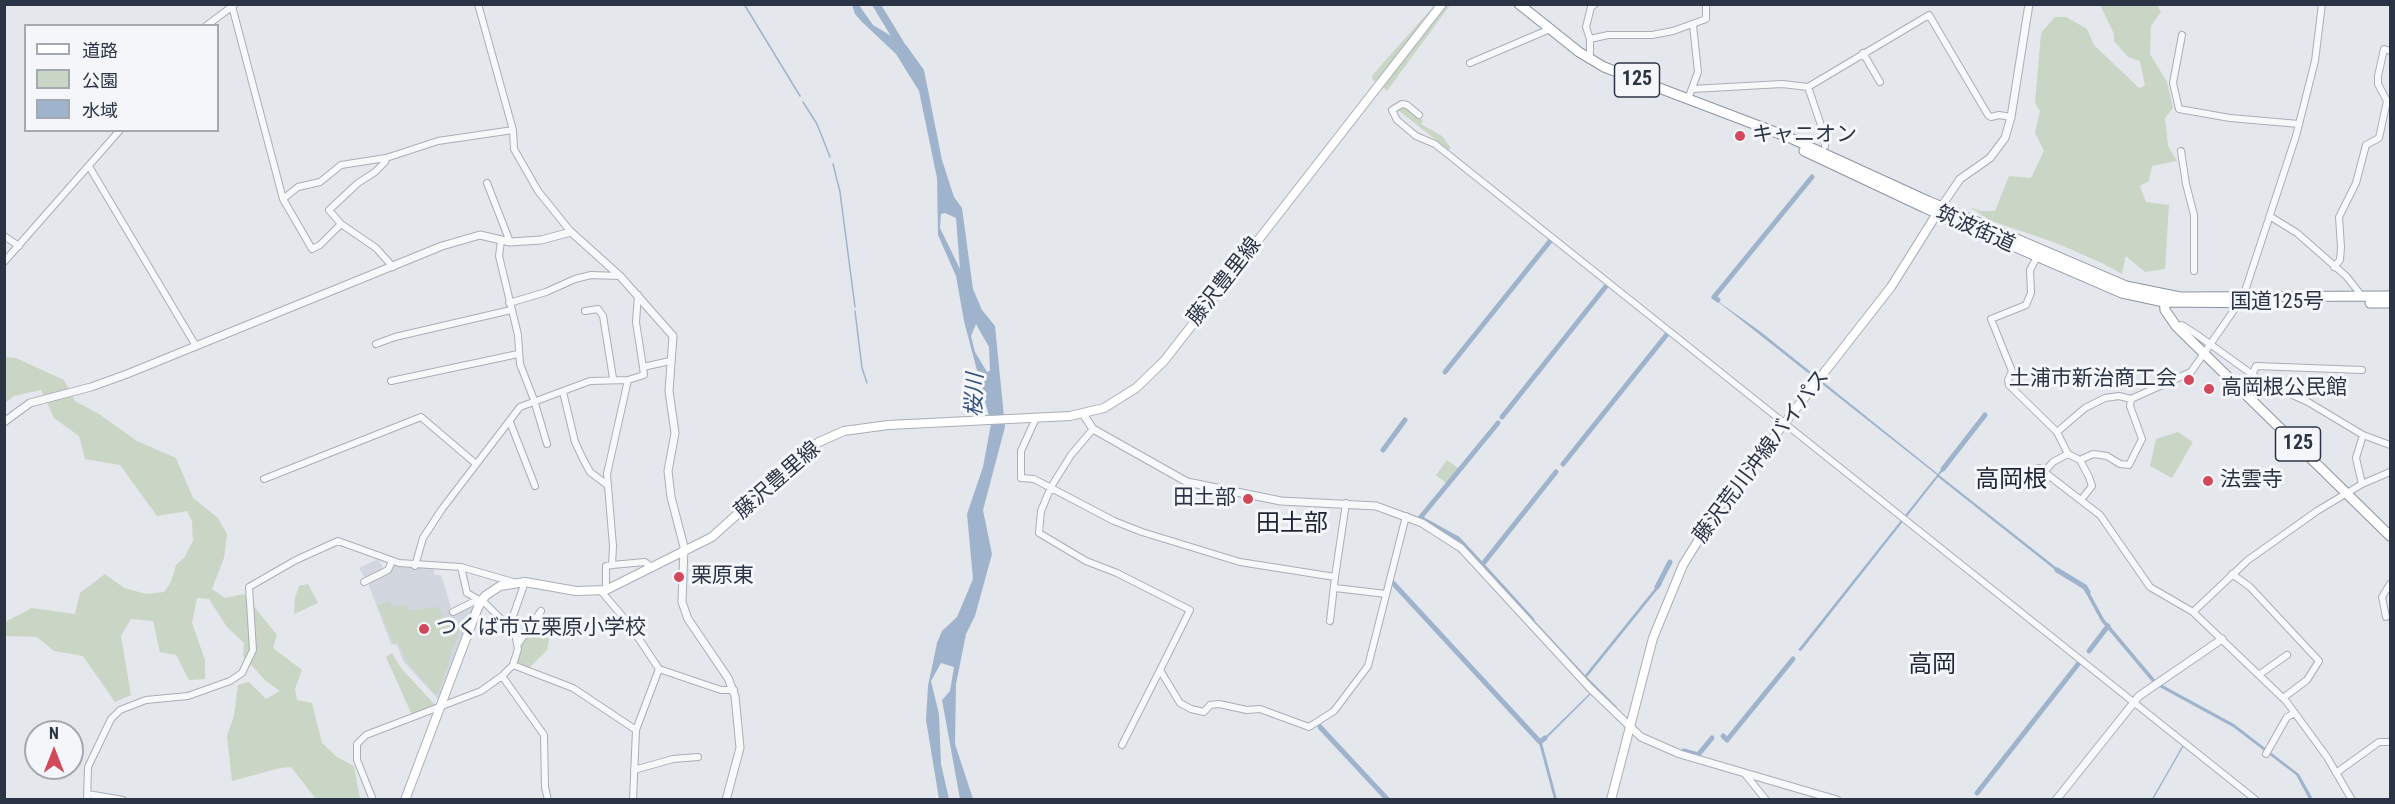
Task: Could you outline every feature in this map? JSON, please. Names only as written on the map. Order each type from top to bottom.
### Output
[{"type":"highway","name":"筑波街道","points":[[1518,4],[1590,59],[1620,74],[1769,130],[2037,257],[2113,290],[2164,299]]},
{"type":"highway","name":"筑波街道","points":[[1939,210],[2164,299]]},
{"type":"highway","name":"国道125号","points":[[2241,300],[2391,296]]},
{"type":"highway","name":"国道125号","points":[[2164,299],[2391,303]]},
{"type":"highway","name":"125","points":[[2164,299],[2166,314],[2176,326],[2391,536]]},
{"type":"main road","name":"藤沢豊里線","points":[[479,601],[492,590],[513,582],[576,591],[603,590],[652,568],[712,537],[819,442],[852,429],[1083,414],[1121,398],[1151,375],[1442,4]]},
{"type":"main road","name":"藤沢荒川沖線バイパス","points":[[1611,800],[1653,638],[1683,565],[1719,507],[1891,287],[1939,210]]},
{"type":"main road","points":[[405,800],[479,601]]},
{"type":"street","points":[[477,4],[513,130],[512,142],[527,173],[571,232],[620,276],[673,336],[669,391],[675,433],[668,471],[684,552],[684,609],[734,690],[740,748],[726,800]]},
{"type":"street","points":[[1590,59],[1590,39],[1586,27],[1591,7],[1595,4]]},
{"type":"street","points":[[1590,39],[1608,35],[1661,34],[1693,25],[1706,19],[1706,4]]},
{"type":"street","points":[[1939,210],[1960,178],[1990,158],[2000,147],[2011,117],[2029,4]]},
{"type":"street","points":[[2057,432],[2085,408],[2104,398],[2119,396],[2131,399],[2191,372],[2241,300],[2271,217],[2299,124],[2315,61],[2322,4]]},
{"type":"street","points":[[209,24],[233,5],[283,198],[312,249],[320,245],[341,224]]},
{"type":"street","points":[[1692,89],[1782,84],[1808,87],[1929,15],[1988,115],[1991,117],[1999,114],[2011,117]]},
{"type":"street","points":[[1688,99],[1698,72],[1693,25]]},
{"type":"street","points":[[1470,63],[1550,29]]},
{"type":"street","points":[[2182,35],[2173,83],[2179,109],[2230,118],[2299,124]]},
{"type":"street","points":[[2334,267],[2340,260],[2339,217],[2356,183],[2366,145],[2379,138],[2387,101],[2378,84],[2378,76],[2384,49],[2391,51]]},
{"type":"street","points":[[1863,53],[1880,82]]},
{"type":"street","points":[[1808,87],[1824,134],[1825,146]]},
{"type":"street","points":[[1419,115],[1407,105],[1402,104],[1392,110],[1397,120],[1416,136],[1434,144],[2256,800]]},
{"type":"street","points":[[283,198],[302,185],[320,182],[341,165],[386,158],[420,145],[513,130]]},
{"type":"street","points":[[4,262],[90,168],[118,132]]},
{"type":"street","points":[[2181,151],[2194,215],[2194,271]]},
{"type":"street","points":[[386,158],[386,162],[375,172],[329,207],[330,213],[341,224],[376,248],[393,267]]},
{"type":"street","points":[[90,168],[196,346]]},
{"type":"street","points":[[488,183],[510,243]]},
{"type":"street","points":[[2271,217],[2298,233],[2346,276],[2362,297]]},
{"type":"street","points":[[4,422],[30,403],[91,387],[393,267],[424,252],[477,236],[485,235],[510,243],[541,240],[571,232]]},
{"type":"street","points":[[4,236],[19,246]]},
{"type":"street","points":[[501,241],[499,256],[518,335],[518,354],[547,444]]},
{"type":"street","points":[[2037,257],[2030,270],[2031,293],[2026,305],[1991,319],[2012,371],[2008,380],[2009,385],[2057,432],[2068,454],[2080,460],[2092,486],[2081,500]]},
{"type":"street","points":[[509,303],[591,275],[620,276]]},
{"type":"street","points":[[420,567],[423,538],[475,463],[520,407],[590,381],[613,378],[628,380],[644,375],[636,322],[638,295]]},
{"type":"street","points":[[585,311],[598,309],[603,316],[613,378]]},
{"type":"street","points":[[376,344],[395,337],[511,310]]},
{"type":"street","points":[[2176,326],[2186,327],[2252,375],[2308,402],[2363,435],[2391,445]]},
{"type":"street","points":[[391,381],[518,354]]},
{"type":"street","points":[[643,367],[670,361]]},
{"type":"street","points":[[2252,375],[2256,366],[2312,366],[2362,370]]},
{"type":"street","points":[[612,565],[613,546],[606,484],[628,380]]},
{"type":"street","points":[[563,392],[579,451],[590,472],[606,484]]},
{"type":"street","points":[[2080,460],[2093,454],[2107,456],[2120,464],[2129,465],[2142,439],[2130,406],[2131,399]]},
{"type":"street","points":[[1083,414],[1093,429],[1173,476],[1194,484],[1281,501],[1376,506],[1406,516],[1453,540],[1631,729],[1662,748],[1836,800]]},
{"type":"street","points":[[264,479],[421,417],[475,463]]},
{"type":"street","points":[[1034,418],[1021,451],[1021,478],[1034,479],[1113,521],[1142,532],[1240,562],[1335,577]]},
{"type":"street","points":[[510,422],[535,486]]},
{"type":"street","points":[[1093,429],[1071,455],[1051,487],[1041,511],[1039,533],[1086,561],[1117,573],[1190,610],[1122,745]]},
{"type":"street","points":[[2362,484],[2356,459],[2363,435]]},
{"type":"street","points":[[2068,454],[2041,470],[2100,515],[2115,532],[2150,587],[2193,612],[2283,698],[2336,773],[2352,800]]},
{"type":"street","points":[[2193,612],[2232,574],[2317,511],[2362,484],[2391,472]]},
{"type":"street","points":[[1330,621],[1346,503]]},
{"type":"street","points":[[1160,670],[1180,703],[1191,709],[1204,712],[1210,705],[1219,704],[1260,709],[1309,727],[1334,711],[1368,666],[1406,516]]},
{"type":"street","points":[[123,800],[88,797],[88,767],[111,718],[120,710],[146,700],[188,696],[230,681],[245,669],[253,650],[249,587],[332,542],[347,543],[392,561],[420,567],[461,567],[513,582]]},
{"type":"street","points":[[364,582],[388,570],[392,561]]},
{"type":"street","points":[[652,568],[645,562],[606,566],[603,590],[659,669],[721,690],[734,690]]},
{"type":"street","points":[[461,567],[467,592],[512,630]]},
{"type":"street","points":[[2232,574],[2250,587],[2319,661],[2307,680],[2283,698]]},
{"type":"street","points":[[518,644],[512,630],[512,619],[525,582]]},
{"type":"street","points":[[2386,616],[2382,597],[2391,584]]},
{"type":"street","points":[[1335,588],[1386,594]]},
{"type":"street","points":[[453,612],[479,601]]},
{"type":"street","points":[[373,800],[357,760],[357,744],[366,735],[439,709],[481,691],[502,676],[513,665],[518,644],[541,611]]},
{"type":"street","points":[[2056,800],[2134,702],[2222,639]]},
{"type":"street","points":[[2260,674],[2287,655]]},
{"type":"street","points":[[513,665],[573,688],[636,730]]},
{"type":"street","points":[[633,800],[636,730],[659,669]]},
{"type":"street","points":[[502,676],[544,735],[544,787],[548,800]]},
{"type":"street","points":[[2268,752],[2287,717],[2295,713]]},
{"type":"street","points":[[2336,773],[2379,742],[2391,742]]},
{"type":"street","points":[[634,770],[674,759],[698,757]]},
{"type":"street","points":[[1745,774],[1766,800]]},
{"type":"shaded area","name":"つくば市立栗原小学校","points":[[378,559],[386,573],[392,570],[394,564],[434,569],[434,575],[441,575],[453,613],[470,605],[473,607],[438,699],[403,661],[397,645],[391,644],[368,583],[359,568]]},
{"type":"green space","points":[[1435,5],[1438,5],[1377,82],[1373,80],[1372,76]]},
{"type":"green space","points":[[1447,5],[1450,5],[1387,91],[1383,87]]},
{"type":"green space","points":[[2100,5],[2157,5],[2161,12],[2151,26],[2150,54],[2167,82],[2173,108],[2165,118],[2168,146],[2177,161],[2152,166],[2149,181],[2140,186],[2146,202],[2169,205],[2165,269],[2145,272],[2126,256],[2122,274],[2056,243],[1989,220],[1970,207],[1981,211],[1995,211],[2009,176],[2031,178],[2044,151],[2035,133],[2040,111],[2035,103],[2041,33],[2055,17],[2066,17],[2087,29],[2094,45],[2139,88],[2145,86],[2140,61],[2128,57],[2114,41],[2114,34]]},
{"type":"green space","points":[[1407,106],[1423,121],[1421,124],[1442,136],[1451,148],[1449,150],[1398,110]]},
{"type":"green space","points":[[5,357],[16,358],[64,380],[75,401],[99,414],[137,441],[176,458],[193,498],[218,518],[227,534],[224,558],[212,589],[225,598],[244,594],[277,635],[273,648],[302,670],[295,689],[297,700],[312,703],[322,743],[337,757],[354,766],[360,799],[316,799],[291,767],[232,781],[227,736],[234,716],[238,685],[249,682],[266,699],[280,691],[266,681],[243,656],[244,643],[227,627],[209,599],[197,598],[192,623],[205,660],[205,679],[189,680],[176,655],[160,652],[153,621],[131,619],[121,636],[131,695],[115,702],[83,656],[54,651],[37,637],[5,636],[5,622],[32,608],[75,614],[80,593],[105,574],[124,588],[146,594],[164,592],[171,582],[176,565],[184,558],[193,541],[192,521],[187,511],[157,516],[120,465],[85,459],[79,436],[54,418],[41,390],[14,396],[5,403]]},
{"type":"green space","points":[[2178,432],[2193,442],[2172,478],[2150,466],[2156,439]]},
{"type":"green space","points":[[1447,460],[1458,468],[1446,483],[1436,475]]},
{"type":"green space","points":[[308,584],[318,603],[294,614],[295,598],[299,586]]},
{"type":"green space","points":[[390,601],[392,606],[407,605],[408,610],[438,607],[444,619],[454,617],[460,629],[438,694],[435,694],[407,662],[398,643],[393,643],[378,605]]},
{"type":"green space","points":[[531,628],[550,636],[547,650],[527,670],[515,662],[520,645]]},
{"type":"green space","points":[[392,653],[401,668],[435,705],[433,708],[412,715],[386,657]]},
{"type":"water","points":[[852,5],[859,5],[873,25],[906,45],[924,70],[942,160],[954,197],[962,208],[973,289],[982,310],[995,326],[1005,427],[983,510],[992,554],[975,616],[966,634],[956,684],[955,744],[973,799],[960,799],[942,700],[950,691],[954,667],[941,663],[931,681],[939,714],[941,764],[949,799],[939,799],[926,720],[928,686],[937,643],[942,631],[957,617],[973,579],[967,514],[983,467],[991,424],[964,321],[956,276],[938,235],[937,178],[919,91],[896,54],[855,14]],"holes":[[[945,213],[956,218],[960,269],[940,228],[941,214]],[[976,324],[989,347],[990,371],[987,372],[975,352],[971,336]]]},
{"type":"water","points":[[1712,297],[1761,332],[1938,474],[1942,468],[1944,470],[1939,475],[2062,572],[2060,574],[1938,477],[1801,651],[1798,650],[1937,475]]},
{"type":"water","points":[[1660,582],[1662,584],[1587,677],[1617,707],[1616,710],[1594,691],[1542,743],[1557,799],[1554,799],[1539,743],[1593,690],[1531,621],[1533,619],[1585,675]]},
{"type":"water","points":[[2086,586],[2104,619],[2157,682],[2234,724],[2299,774],[2313,799],[2309,799],[2296,775],[2233,727],[2154,684],[2101,621],[2083,588]]},
{"type":"waterway","points":[[744,4],[800,96]]},
{"type":"waterway","name":"桜川","points":[[876,4],[904,50]]},
{"type":"waterway","points":[[206,24],[226,8]]},
{"type":"waterway","points":[[803,102],[817,124],[830,157]]},
{"type":"waterway","points":[[833,164],[840,192],[855,307]]},
{"type":"waterway","points":[[1718,300],[1714,297],[1812,177]]},
{"type":"waterway","points":[[1445,372],[1551,240]]},
{"type":"waterway","points":[[1502,417],[1607,285]]},
{"type":"waterway","points":[[855,311],[862,368],[867,383]]},
{"type":"waterway","points":[[1563,464],[1668,333]]},
{"type":"waterway","points":[[1943,469],[1985,415]]},
{"type":"waterway","points":[[1383,450],[1405,420]]},
{"type":"waterway","points":[[1482,565],[1458,539],[1420,518],[1498,423]]},
{"type":"waterway","points":[[1532,620],[1482,565],[1556,472]]},
{"type":"waterway","points":[[1657,587],[1670,562]]},
{"type":"waterway","points":[[2057,570],[2085,587],[2088,592]]},
{"type":"waterway","points":[[1393,583],[1540,742],[1545,738]]},
{"type":"waterway","points":[[2089,651],[2108,626]]},
{"type":"waterway","points":[[1723,736],[1727,740],[1793,659]]},
{"type":"waterway","points":[[1977,793],[2079,663]]},
{"type":"waterway","points":[[1320,727],[1388,800]]},
{"type":"waterway","points":[[1684,751],[1698,755],[1712,738]]},
{"type":"waterway","points":[[2152,800],[2183,746]]},
{"type":"place","name":"キャニオン","points":[[1740,136]]},
{"type":"place","name":"土浦市新治商工会","points":[[2189,380]]},
{"type":"place","name":"高岡根公民館","points":[[2209,389]]},
{"type":"place","name":"法雲寺","points":[[2208,481]]},
{"type":"place","name":"田土部","points":[[1248,499]]},
{"type":"place","name":"栗原東","points":[[679,577]]},
{"type":"place","name":"つくば市立栗原小学校","points":[[424,629]]},
{"type":"district","name":"高岡根","points":[[2011,481]]},
{"type":"district","name":"田土部","points":[[1292,525]]},
{"type":"district","name":"高岡","points":[[1932,666]]}]
